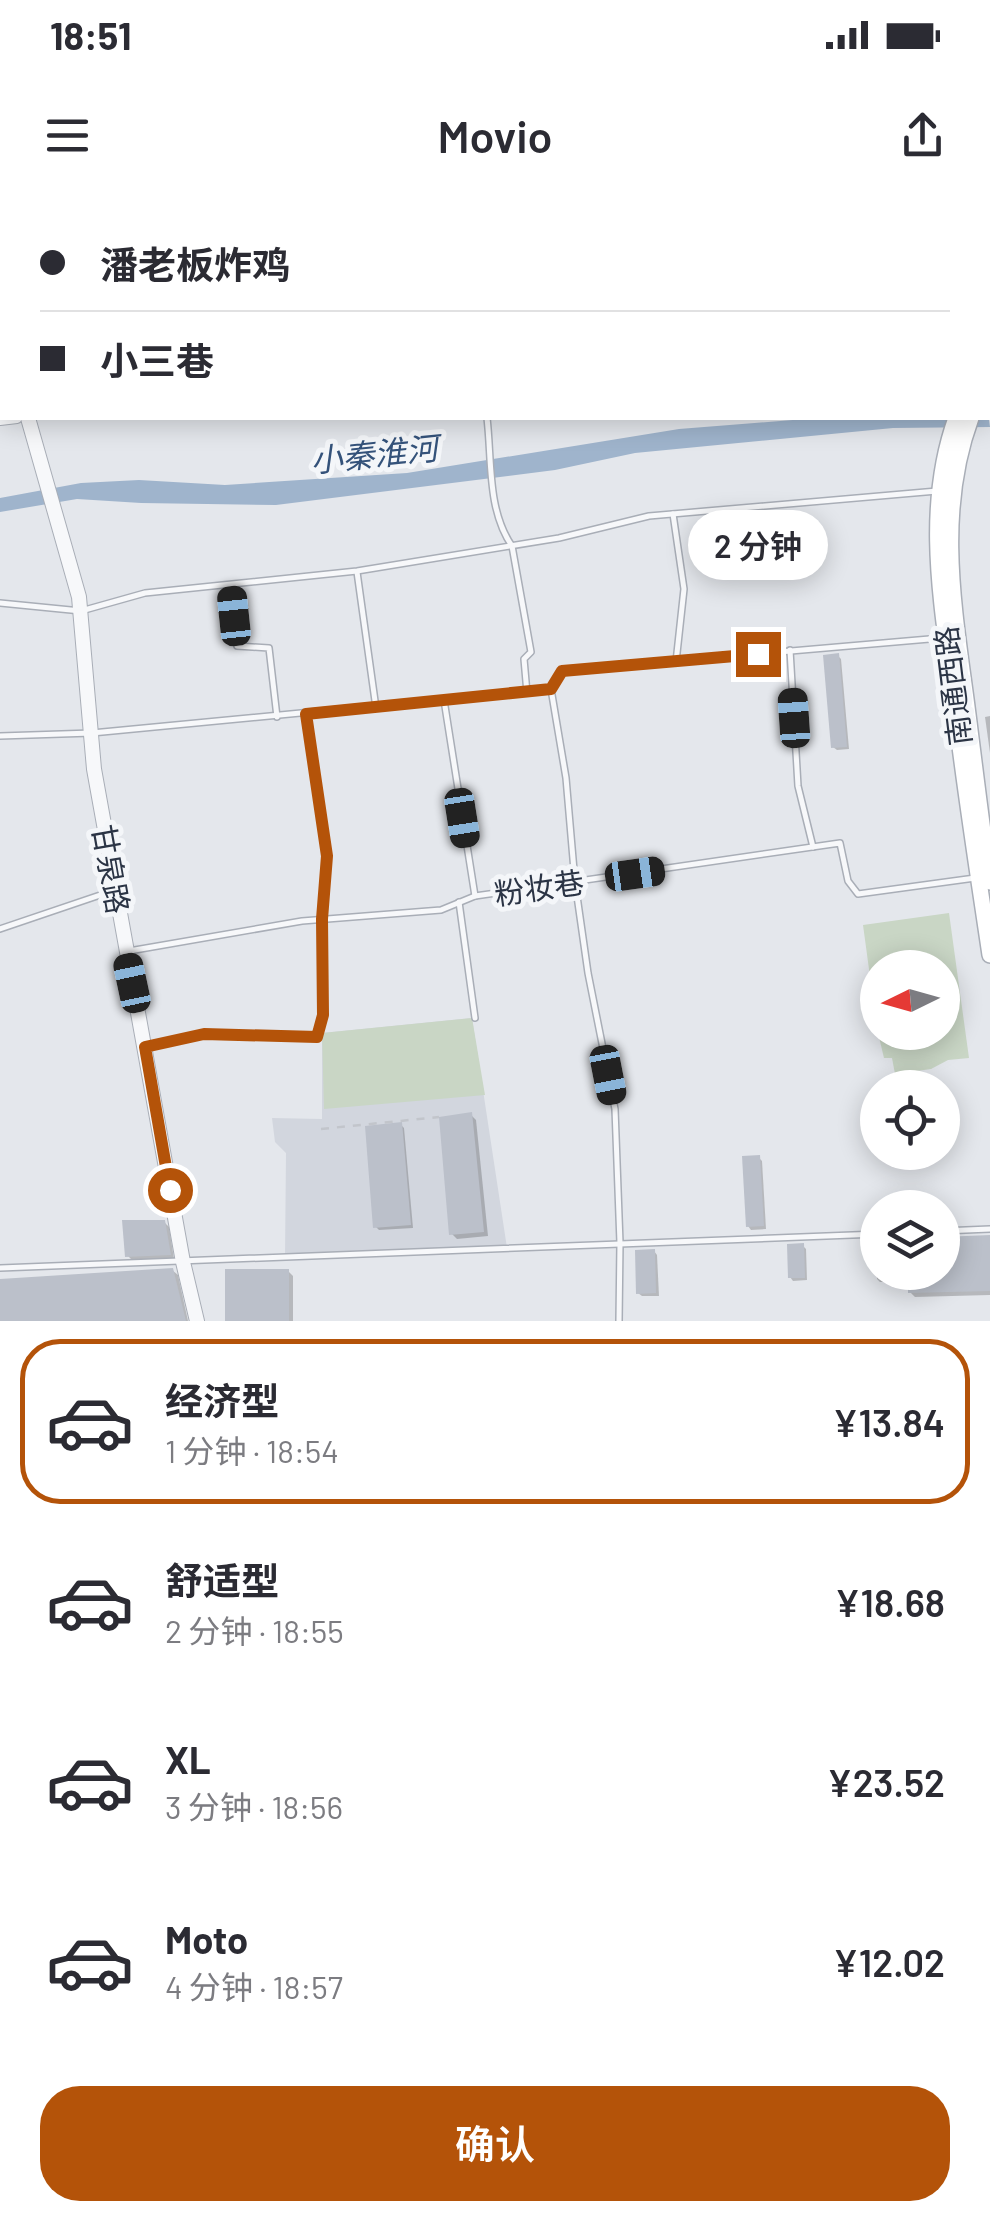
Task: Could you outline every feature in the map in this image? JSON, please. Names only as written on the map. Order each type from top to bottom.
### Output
[{"type":"main road","name":"南通西路","points":[[962,423],[936,508],[939,578],[984,880]]},
{"type":"main road","name":"南通西路","points":[[962,423],[950,515],[949,578],[990,955]]},
{"type":"street","name":"甘泉路","points":[[28,420],[81,611],[94,769],[197,1321]]},
{"type":"lane","points":[[487,420],[491,484],[502,532],[512,546],[531,652],[524,659],[526,693]]},
{"type":"lane","points":[[0,603],[81,611],[145,593],[358,572],[673,514],[939,491]]},
{"type":"lane","points":[[673,514],[684,589],[676,662]]},
{"type":"lane","points":[[358,572],[376,708]]},
{"type":"lane","points":[[231,585],[237,646],[269,648],[278,717]]},
{"type":"lane","points":[[619,1321],[615,1109],[588,973],[566,778],[551,689],[562,671],[946,638]]},
{"type":"lane","points":[[790,650],[798,786],[813,847],[840,843],[848,881],[858,894],[984,880]]},
{"type":"lane","points":[[0,736],[92,733],[551,689]]},
{"type":"lane","points":[[444,700],[474,896]]},
{"type":"lane","points":[[145,1047],[204,1034],[317,1037],[323,1015],[322,919],[327,856],[306,714]]},
{"type":"lane","name":"粉妆巷","points":[[126,952],[322,919],[441,910],[474,896],[813,847]]},
{"type":"lane","points":[[0,929],[116,890]]},
{"type":"lane","points":[[459,902],[476,1018]]},
{"type":"lane","points":[[960,1230],[990,1229]]},
{"type":"lane","points":[[0,1268],[860,1235]]},
{"type":"path","points":[[321,1130],[439,1117]]},
{"type":"shaded area","points":[[472,1018],[507,1248],[285,1257],[286,1153],[275,1142],[272,1118],[322,1119],[322,1033]]},
{"type":"green space","points":[[949,913],[954,950],[866,950],[863,925]]},
{"type":"green space","points":[[960,993],[969,1058],[948,1060],[931,1069],[894,1070],[892,1058],[884,1058],[882,1050],[960,1050]]},
{"type":"green space","points":[[472,1018],[485,1095],[324,1109],[322,1033]]},
{"type":"water","points":[[792,420],[989,420],[990,427],[893,428],[635,453],[555,470],[276,505],[77,499],[0,512],[0,498],[81,483],[139,480],[225,485],[407,473],[679,429]]},
{"type":"building","points":[[839,653],[847,747],[831,748],[823,655]]},
{"type":"building","points":[[472,1112],[484,1232],[449,1235],[439,1117]]},
{"type":"building","points":[[402,1122],[411,1225],[373,1228],[365,1126]]},
{"type":"building","points":[[760,1155],[764,1226],[746,1227],[742,1156]]},
{"type":"building","points":[[122,1220],[165,1220],[171,1255],[125,1257]]},
{"type":"building","points":[[990,1235],[990,1291],[908,1293],[960,1290],[960,1236]]},
{"type":"building","points":[[804,1243],[805,1278],[788,1278],[787,1244]]},
{"type":"building","points":[[655,1249],[656,1293],[636,1294],[635,1250]]},
{"type":"building","points":[[173,1268],[186,1321],[0,1321],[0,1279]]},
{"type":"building","points":[[225,1269],[289,1269],[289,1321],[225,1321]]},
{"type":"route","points":[[170,1190],[145,1047],[204,1034],[317,1037],[323,1015],[322,919],[327,856],[306,714],[551,689],[562,671],[758,654]]},
{"type":"water label","name":"小秦淮河","points":[[374,453]]}]
